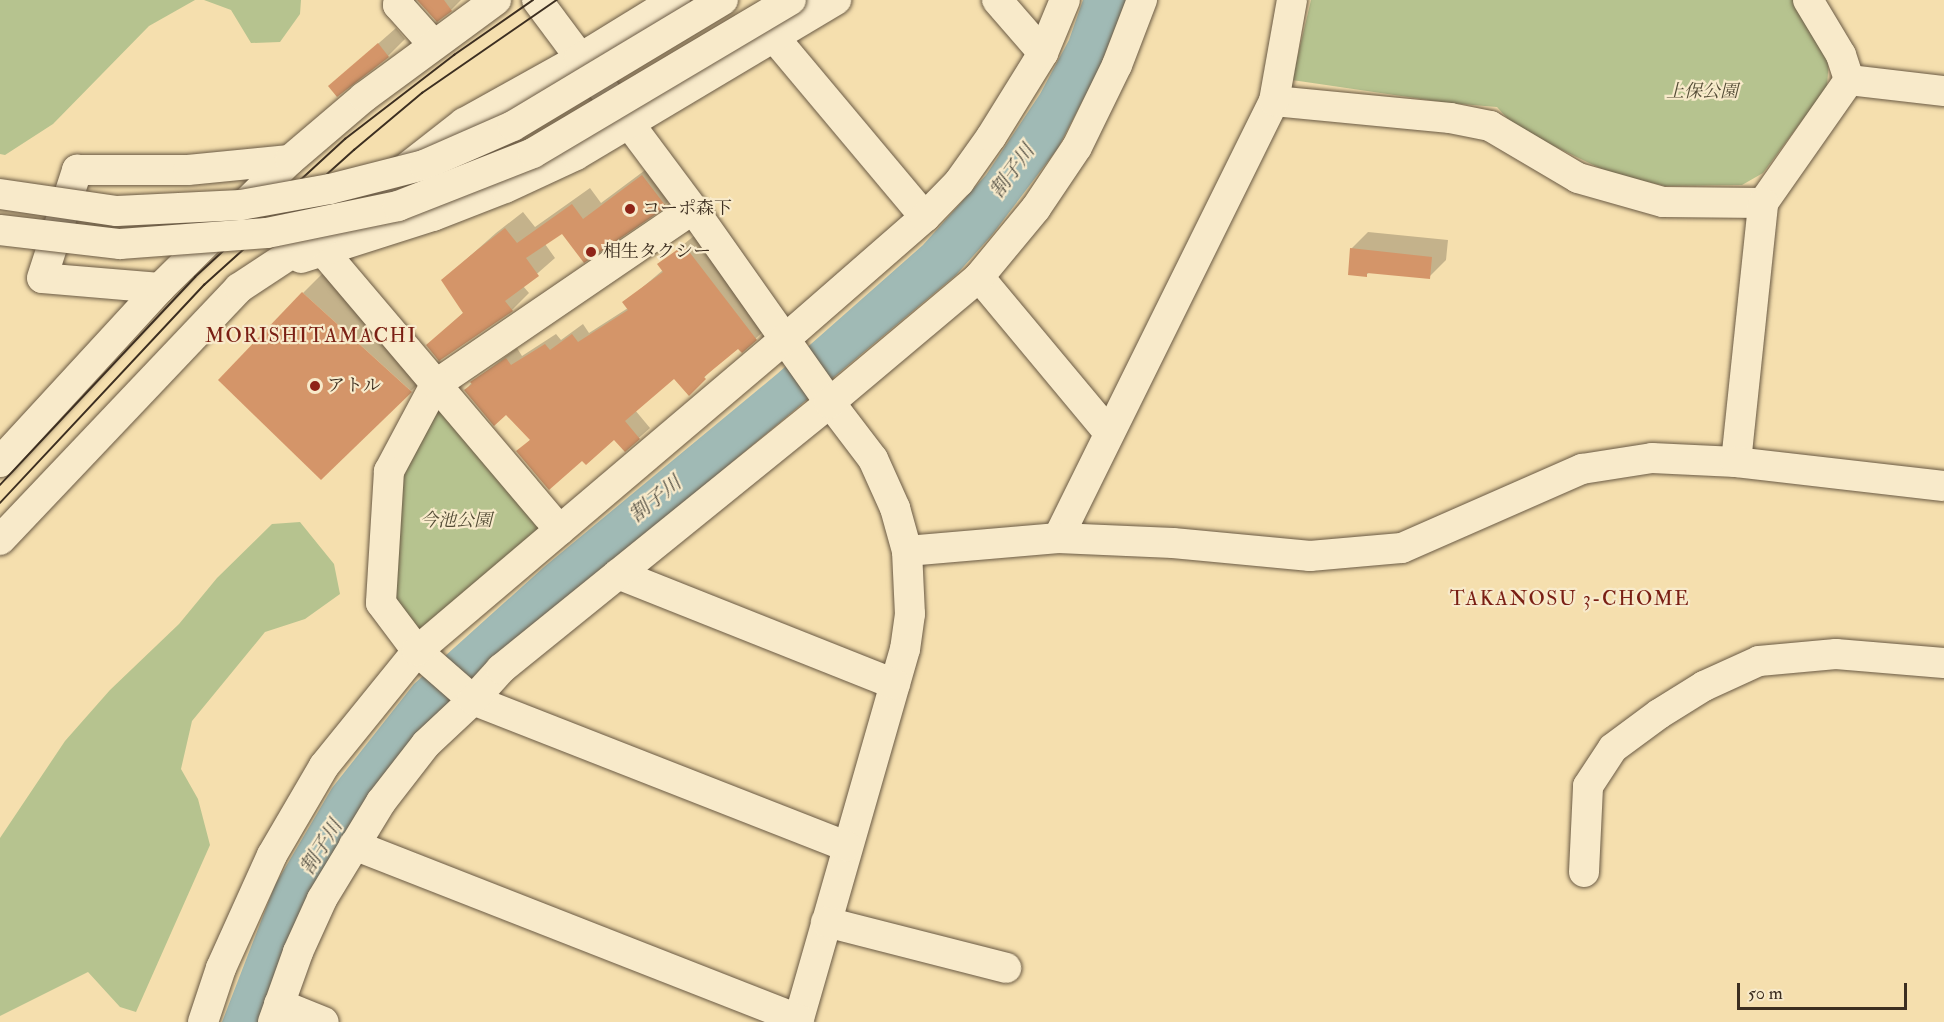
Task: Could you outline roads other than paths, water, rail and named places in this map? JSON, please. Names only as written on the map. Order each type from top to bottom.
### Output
[{"type":"street","points":[[399,0],[398,5],[433,44]]},
{"type":"street","points":[[0,462],[160,288],[290,160],[364,97],[433,44],[496,0]]},
{"type":"street","points":[[354,845],[798,1021],[846,846],[905,648],[910,614],[907,551],[895,508],[873,459],[827,399],[693,209],[537,0]]},
{"type":"street","points":[[0,540],[239,288],[327,230],[464,123],[579,59],[675,0]]},
{"type":"street","points":[[0,194],[117,211],[242,205],[330,189],[424,165],[513,126],[723,0]]},
{"type":"street","points":[[0,230],[120,244],[267,233],[398,206],[534,153],[791,0]]},
{"type":"street","points":[[239,288],[291,262],[433,216],[505,188],[576,155],[836,0]]},
{"type":"street","points":[[997,0],[1043,53]]},
{"type":"street","points":[[203,1022],[221,968],[278,845],[324,766],[420,654],[560,530],[789,344],[926,217],[966,173],[1043,53],[1065,0]]},
{"type":"street","points":[[324,1022],[276,1013],[298,952],[317,909],[381,802],[426,744],[501,669],[827,399],[979,277],[1036,208],[1077,147],[1117,65],[1142,0]]},
{"type":"street","points":[[1058,538],[1274,102],[1292,0]]},
{"type":"street","points":[[1808,0],[1842,55],[1849,80]]},
{"type":"street","points":[[773,36],[926,217]]},
{"type":"street","points":[[1849,80],[1944,91]]},
{"type":"street","points":[[1736,462],[1764,203],[1849,80]]},
{"type":"street","points":[[1274,102],[1460,120],[1490,126],[1578,178],[1664,202],[1764,203]]},
{"type":"street","points":[[160,288],[42,278],[77,170],[188,170],[290,160]]},
{"type":"street","points":[[693,209],[435,385],[389,471],[384,511],[381,603],[420,654],[470,698],[846,846]]},
{"type":"street","points":[[322,251],[560,530]]},
{"type":"street","points":[[979,277],[1109,433]]},
{"type":"street","points":[[907,551],[1058,538],[1173,543],[1310,556],[1402,548],[1582,469],[1652,458],[1736,462],[1944,486]]},
{"type":"street","points":[[618,574],[895,684]]},
{"type":"street","points":[[1584,872],[1588,786],[1613,748],[1659,714],[1704,686],[1759,661],[1836,654],[1944,663]]},
{"type":"street","points":[[826,922],[1006,968]]},
{"type":"water","name":"割子川","points":[[1083,0],[1126,0],[1099,69],[1058,148],[992,235],[956,275],[491,664],[442,712],[259,1022],[222,1022],[275,885],[332,788],[414,684],[544,567],[777,374],[923,245],[986,175],[1040,94],[1069,40]]},
{"type":"tram line","points":[[0,485],[195,277],[345,139],[454,55],[533,0]]},
{"type":"tram line","points":[[0,503],[204,285],[354,150],[422,93],[557,0]]},
{"type":"place","name":"コーポ森下","points":[[630,209]]},
{"type":"place","name":"相生タクシー","points":[[591,252]]},
{"type":"place","name":"アトル","points":[[315,386]]},
{"type":"district","name":"MORISHITAMACHI","points":[[311,335]]},
{"type":"district","name":"TAKANOSU 3-CHOME","points":[[1570,598]]},
{"type":"park label","name":"上保公園","points":[[1702,92]]},
{"type":"park label","name":"今池公園","points":[[456,521]]}]
